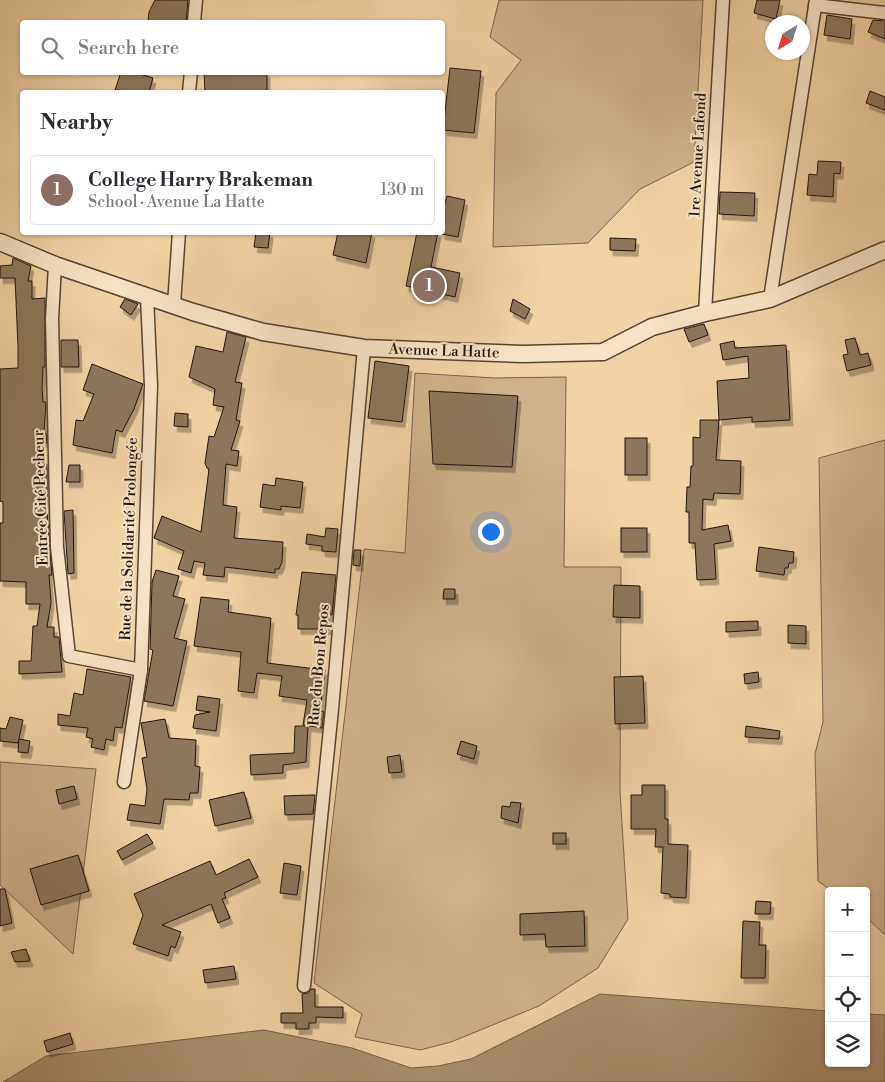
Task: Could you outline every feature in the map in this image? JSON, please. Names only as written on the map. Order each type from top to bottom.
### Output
[{"type":"street","points":[[194,20],[196,0]]},
{"type":"street","name":"1re Avenue Lafond","points":[[705,313],[723,0]]},
{"type":"street","points":[[770,299],[816,2],[885,13]]},
{"type":"street","points":[[189,90],[191,75]]},
{"type":"street","points":[[174,305],[179,235]]},
{"type":"street","name":"Avenue La Hatte","points":[[0,242],[55,265],[174,305],[263,332],[364,348],[514,354],[603,352],[652,327],[770,299],[885,250]]},
{"type":"street","name":"Entrée Cité Pecheur","points":[[55,265],[52,319],[57,547],[70,656],[141,670]]},
{"type":"street","name":"Rue de la Solidarité Prolongée","points":[[124,782],[141,670],[151,386],[147,296]]},
{"type":"street","name":"Rue du Bon Repos","points":[[304,986],[332,710],[364,348]]},
{"type":"shaded area","points":[[499,0],[703,0],[694,162],[640,189],[588,243],[493,247],[496,93],[521,60],[490,37]]},
{"type":"shaded area","points":[[415,373],[494,378],[566,377],[564,567],[621,567],[620,792],[628,919],[598,968],[539,1006],[451,1042],[420,1050],[355,1037],[362,1014],[314,983],[364,549],[405,553]]},
{"type":"shaded area","points":[[885,440],[885,935],[870,921],[870,887],[826,887],[818,881],[815,754],[823,722],[819,458]]},
{"type":"shaded area","points":[[0,762],[96,769],[73,954],[0,885]]},
{"type":"shaded area","points":[[600,994],[825,1011],[825,1067],[870,1067],[870,1014],[885,1015],[885,1082],[3,1082],[46,1056],[264,1030],[352,1048],[411,1068],[438,1066],[471,1059]]},
{"type":"building","points":[[155,0],[188,0],[186,20],[148,20],[149,12]]},
{"type":"building","points":[[757,0],[780,0],[777,15],[765,16],[754,13]]},
{"type":"building","points":[[827,15],[852,19],[850,39],[824,35]]},
{"type":"building","points":[[873,20],[885,21],[885,39],[868,32]]},
{"type":"building","points":[[450,68],[481,71],[474,133],[445,130]]},
{"type":"building","points":[[120,75],[144,75],[153,78],[150,90],[115,90]]},
{"type":"building","points":[[204,75],[267,75],[267,90],[205,90]]},
{"type":"building","points":[[870,91],[885,97],[885,110],[866,103]]},
{"type":"building","points":[[818,161],[841,162],[840,174],[834,173],[833,197],[807,195],[809,174],[817,175]]},
{"type":"building","points":[[720,192],[755,193],[754,216],[719,214]]},
{"type":"building","points":[[447,196],[465,200],[458,237],[445,235],[445,204]]},
{"type":"building","points":[[256,235],[270,235],[268,248],[254,247]]},
{"type":"building","points":[[337,235],[371,235],[366,263],[333,255]]},
{"type":"building","points":[[416,235],[437,235],[431,267],[460,273],[455,297],[406,286]]},
{"type":"building","points":[[610,238],[636,239],[635,251],[610,250]]},
{"type":"building","points":[[13,258],[31,266],[28,281],[32,281],[32,299],[45,298],[45,367],[43,367],[42,388],[43,402],[46,402],[44,433],[46,433],[47,443],[41,443],[40,464],[47,464],[47,512],[52,575],[49,575],[51,603],[47,627],[54,627],[54,637],[59,637],[62,672],[19,674],[19,661],[31,661],[33,626],[37,626],[40,604],[26,604],[26,582],[0,581],[0,523],[3,523],[3,502],[0,501],[0,369],[18,368],[18,346],[15,278],[0,278],[0,266],[12,265]]},
{"type":"building","points":[[125,299],[138,304],[131,315],[120,307]]},
{"type":"building","points":[[513,299],[530,309],[525,319],[510,311]]},
{"type":"building","points":[[704,324],[708,335],[689,342],[684,329]]},
{"type":"building","points":[[227,332],[246,337],[235,382],[242,383],[236,420],[240,421],[231,450],[239,451],[237,466],[226,464],[223,505],[237,507],[234,538],[283,542],[282,562],[279,569],[275,569],[275,573],[225,567],[224,577],[203,575],[205,563],[194,561],[191,573],[178,569],[184,551],[154,538],[162,516],[201,532],[209,469],[205,463],[209,436],[214,437],[224,407],[213,405],[215,389],[189,377],[196,346],[223,352]]},
{"type":"building","points":[[855,338],[860,355],[868,353],[871,365],[847,371],[843,355],[848,354],[845,340]]},
{"type":"building","points":[[61,340],[78,340],[79,367],[61,367]]},
{"type":"building","points":[[734,341],[735,348],[786,345],[790,420],[752,422],[752,417],[719,420],[717,381],[749,378],[748,356],[723,360],[720,344]]},
{"type":"building","points":[[375,361],[409,366],[402,422],[368,418]]},
{"type":"building","points":[[92,364],[143,384],[134,409],[122,432],[116,430],[112,453],[73,445],[76,420],[83,421],[94,394],[83,390]]},
{"type":"building","points":[[429,391],[518,396],[512,467],[433,464]]},
{"type":"building","points":[[175,413],[188,414],[188,427],[174,426]]},
{"type":"building","points":[[700,420],[719,420],[716,460],[741,461],[740,494],[714,493],[713,500],[703,499],[702,530],[728,525],[731,541],[714,544],[716,579],[697,580],[695,543],[689,543],[689,512],[686,512],[687,487],[690,487],[691,466],[693,466],[693,437],[700,438]]},
{"type":"building","points":[[625,438],[647,438],[647,475],[625,475]]},
{"type":"building","points":[[69,465],[80,465],[80,482],[66,482]]},
{"type":"building","points":[[276,478],[303,482],[300,508],[281,506],[281,510],[260,507],[263,484],[275,486]]},
{"type":"building","points":[[73,510],[74,573],[68,574],[64,511]]},
{"type":"building","points":[[326,528],[338,529],[336,552],[322,551],[322,546],[306,544],[307,534],[325,537]]},
{"type":"building","points":[[621,528],[647,528],[647,552],[621,552]]},
{"type":"building","points":[[759,547],[794,552],[793,563],[789,563],[788,568],[785,568],[784,575],[756,571]]},
{"type":"building","points":[[354,550],[361,550],[360,566],[353,565]]},
{"type":"building","points":[[156,570],[179,576],[173,596],[185,599],[174,638],[187,641],[173,706],[144,701],[153,650],[150,649],[152,582]]},
{"type":"building","points":[[302,572],[336,575],[332,615],[328,614],[328,629],[298,629],[298,615],[296,615]]},
{"type":"building","points":[[614,585],[640,586],[640,618],[613,617]]},
{"type":"building","points":[[444,589],[455,589],[455,599],[443,599]]},
{"type":"building","points":[[201,597],[229,600],[228,612],[271,618],[267,663],[325,670],[320,711],[324,712],[322,728],[303,725],[307,700],[279,696],[282,676],[257,673],[254,693],[238,691],[241,652],[194,646]]},
{"type":"building","points":[[758,621],[758,630],[726,632],[726,622]]},
{"type":"building","points":[[788,625],[806,626],[806,644],[788,643]]},
{"type":"building","points":[[87,669],[131,677],[122,728],[115,727],[113,741],[106,739],[104,750],[91,747],[93,739],[86,737],[88,728],[58,725],[58,714],[70,716],[74,693],[83,695]]},
{"type":"building","points":[[758,672],[759,682],[745,684],[744,674]]},
{"type":"building","points":[[643,676],[645,723],[615,724],[614,677]]},
{"type":"building","points":[[198,696],[220,699],[216,731],[193,728],[195,715],[210,712],[196,710]]},
{"type":"building","points":[[10,717],[23,720],[18,743],[0,741],[0,728],[6,729]]},
{"type":"building","points":[[165,719],[169,738],[196,740],[195,766],[200,767],[198,793],[190,793],[189,800],[164,799],[160,824],[127,820],[130,804],[145,806],[147,789],[142,758],[147,757],[141,723]]},
{"type":"building","points":[[295,726],[308,726],[306,762],[283,765],[283,773],[251,775],[250,755],[294,753]]},
{"type":"building","points":[[746,726],[780,731],[779,739],[745,737]]},
{"type":"building","points":[[19,739],[30,741],[28,753],[18,752]]},
{"type":"building","points":[[461,741],[477,746],[474,759],[457,754]]},
{"type":"building","points":[[400,755],[402,772],[389,773],[387,757]]},
{"type":"building","points":[[642,785],[665,785],[665,819],[668,819],[668,844],[688,845],[686,898],[670,897],[670,894],[661,893],[663,847],[655,847],[656,829],[631,829],[631,795],[642,795]]},
{"type":"building","points":[[74,786],[77,799],[59,804],[56,790]]},
{"type":"building","points":[[244,792],[251,818],[215,826],[209,800]]},
{"type":"building","points":[[315,795],[313,814],[285,815],[284,796]]},
{"type":"building","points":[[511,802],[521,803],[518,823],[501,818],[502,806],[510,807]]},
{"type":"building","points":[[553,833],[566,833],[566,844],[553,844]]},
{"type":"building","points":[[147,834],[153,843],[122,860],[117,851]]},
{"type":"building","points":[[78,855],[89,891],[41,905],[30,869]]},
{"type":"building","points":[[249,859],[258,877],[224,893],[226,898],[222,899],[230,918],[218,923],[211,904],[162,925],[181,932],[175,948],[171,946],[168,956],[133,944],[143,915],[134,894],[210,861],[216,875]]},
{"type":"building","points":[[284,863],[301,866],[297,895],[280,893]]},
{"type":"building","points":[[0,889],[5,889],[12,923],[0,926]]},
{"type":"building","points":[[756,901],[771,902],[770,914],[755,914]]},
{"type":"building","points":[[584,911],[585,946],[546,947],[545,934],[520,935],[520,914]]},
{"type":"building","points":[[743,921],[760,922],[759,945],[766,945],[765,978],[741,978]]},
{"type":"building","points":[[26,949],[30,961],[15,962],[11,952]]},
{"type":"building","points":[[234,966],[236,979],[205,983],[203,970]]},
{"type":"building","points":[[311,989],[315,989],[315,1007],[343,1007],[343,1018],[316,1017],[316,1023],[309,1023],[309,1029],[296,1029],[296,1023],[281,1023],[281,1013],[303,1013],[302,994],[308,993]]},
{"type":"building","points":[[70,1033],[73,1044],[47,1052],[44,1041]]},
{"type":"place","name":"College Harry Brakeman","points":[[429,286]]}]
